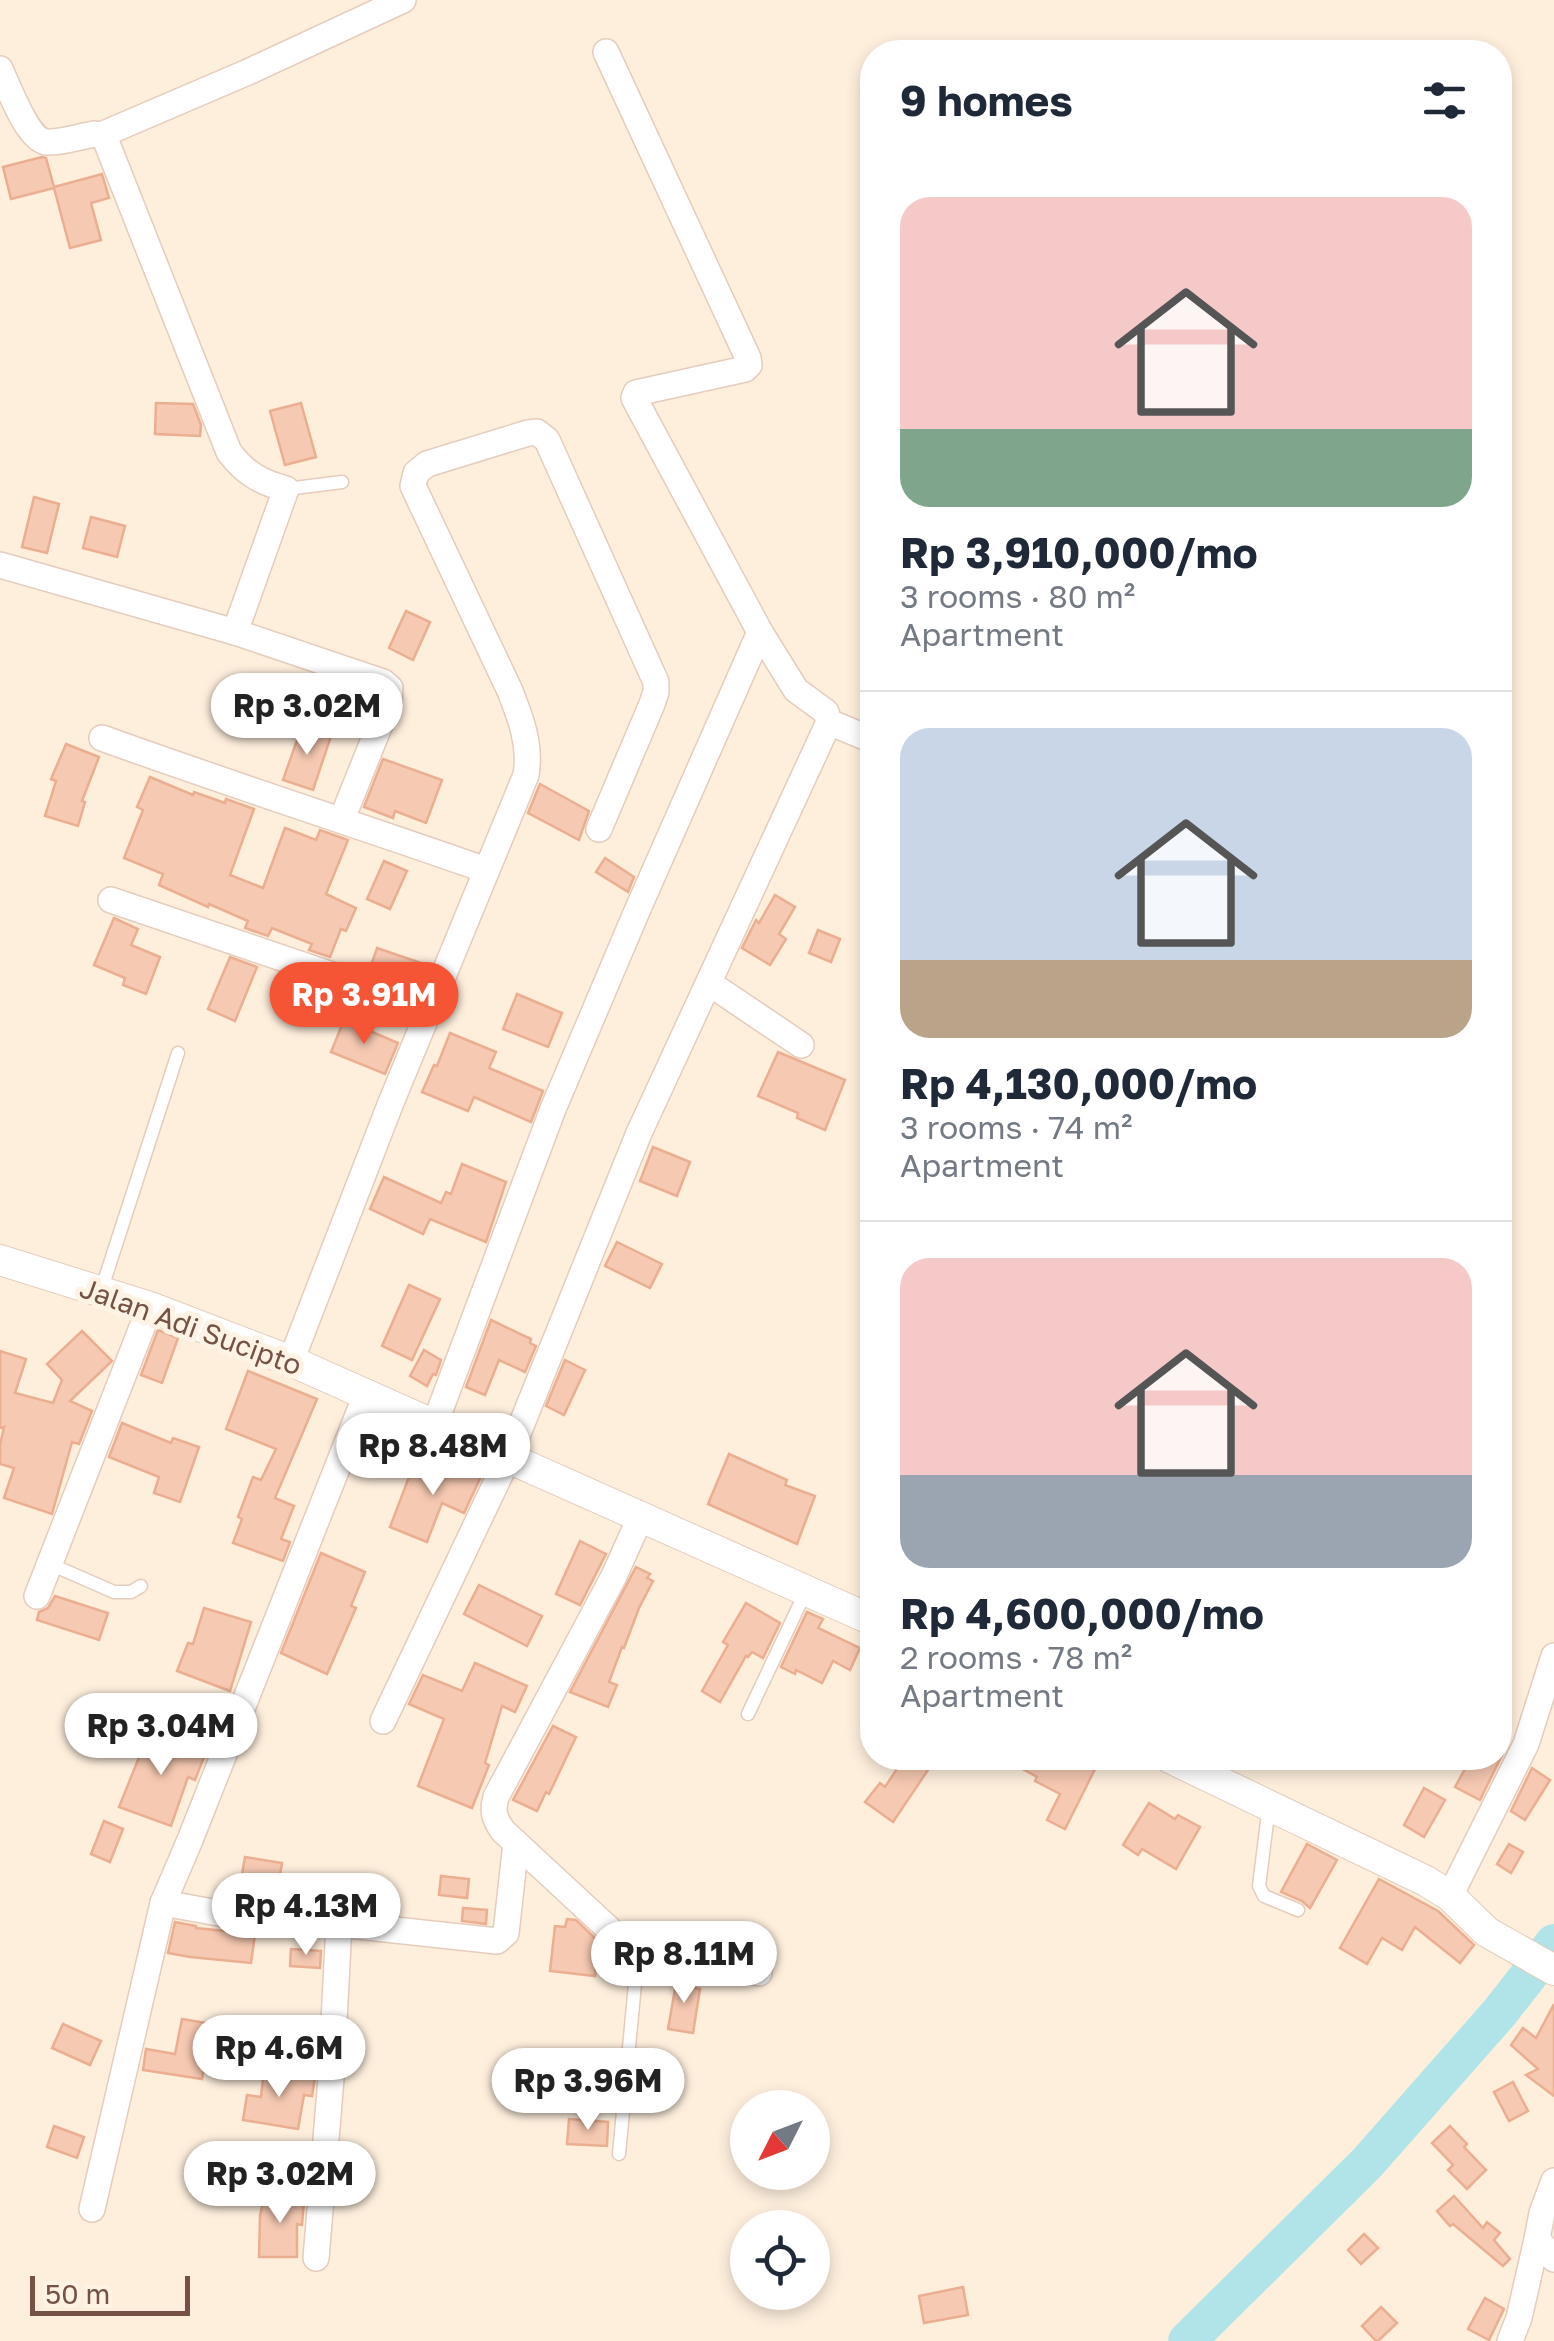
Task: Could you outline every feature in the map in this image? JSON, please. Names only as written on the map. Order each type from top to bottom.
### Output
[{"type":"street","points":[[0,69],[36,139],[46,142],[102,135],[403,0]]},
{"type":"street","points":[[382,1721],[508,1458],[639,1133],[829,722],[826,712],[796,690],[760,632],[634,398],[636,393],[745,369],[748,358],[606,52]]},
{"type":"street","points":[[102,135],[230,452],[248,474],[286,489],[235,632]]},
{"type":"street","points":[[291,1361],[429,1008],[526,776],[529,755],[510,690],[413,486],[416,473],[427,464],[528,433],[537,432],[547,440],[656,682],[656,692],[599,829]]},
{"type":"street","points":[[0,564],[235,632],[383,682],[390,688],[389,702],[342,819]]},
{"type":"street","points":[[434,1426],[553,1109],[760,632]]},
{"type":"street","points":[[829,722],[860,735]]},
{"type":"street","points":[[102,738],[486,870]]},
{"type":"street","points":[[111,900],[429,1008]]},
{"type":"street","points":[[709,983],[801,1044]]},
{"type":"street","name":"Jalan Adi Sucipto","points":[[0,1260],[150,1307],[291,1361],[860,1615]]},
{"type":"street","points":[[37,1596],[150,1307]]},
{"type":"street","points":[[92,2209],[163,1903],[366,1394]]},
{"type":"street","points":[[640,1518],[614,1576],[496,1797],[495,1820],[638,1952],[760,1973]]},
{"type":"street","points":[[1450,1896],[1526,1744],[1554,1656]]},
{"type":"street","points":[[1196,1770],[1426,1881],[1450,1896],[1500,1940],[1554,1970]]},
{"type":"street","points":[[163,1903],[236,1916],[497,1942],[506,1933],[516,1843]]},
{"type":"street","points":[[316,2258],[339,1924]]},
{"type":"street","points":[[1510,2341],[1519,2318],[1542,2212],[1554,2181]]},
{"type":"street","points":[[1537,2238],[1554,2258]]},
{"type":"lane","points":[[286,489],[342,482]]},
{"type":"lane","points":[[101,1290],[178,1053]]},
{"type":"lane","points":[[50,1564],[114,1592],[123,1594],[141,1586]]},
{"type":"lane","points":[[748,1714],[806,1592]]},
{"type":"lane","points":[[1269,1804],[1259,1886],[1264,1896],[1298,1910]]},
{"type":"lane","points":[[619,2154],[638,1952]]},
{"type":"building","points":[[46,158],[54,187],[102,174],[109,198],[91,203],[101,240],[70,248],[54,188],[11,199],[3,167]]},
{"type":"building","points":[[156,403],[193,404],[201,425],[200,436],[155,434]]},
{"type":"building","points":[[301,403],[316,457],[285,465],[270,411]]},
{"type":"building","points":[[34,497],[59,504],[47,553],[22,547]]},
{"type":"building","points":[[91,517],[125,526],[117,557],[83,548]]},
{"type":"building","points":[[406,611],[430,622],[413,660],[389,648]]},
{"type":"building","points":[[302,726],[331,736],[313,790],[283,780]]},
{"type":"building","points":[[66,744],[99,757],[82,801],[85,802],[78,826],[45,816],[56,781],[51,779]]},
{"type":"building","points":[[383,759],[442,780],[426,823],[395,811],[393,818],[364,807]]},
{"type":"building","points":[[150,777],[193,795],[194,792],[225,803],[226,799],[254,809],[230,875],[263,888],[285,828],[316,840],[320,830],[348,840],[326,894],[356,908],[346,931],[341,929],[330,957],[309,950],[312,944],[272,928],[268,936],[245,928],[248,921],[159,885],[163,874],[124,858],[143,810],[137,807]]},
{"type":"building","points":[[540,784],[589,811],[579,840],[528,813]]},
{"type":"building","points":[[605,858],[634,877],[628,892],[596,872]]},
{"type":"building","points":[[384,861],[407,871],[390,909],[367,899]]},
{"type":"building","points":[[775,895],[795,907],[779,934],[786,939],[770,965],[742,948]]},
{"type":"building","points":[[114,918],[138,929],[131,945],[160,957],[146,994],[123,985],[125,978],[94,965]]},
{"type":"building","points":[[818,930],[840,939],[831,962],[809,953]]},
{"type":"building","points":[[377,948],[427,965],[419,988],[369,971]]},
{"type":"building","points":[[230,957],[257,967],[235,1021],[208,1009]]},
{"type":"building","points":[[517,994],[562,1013],[548,1047],[503,1029]]},
{"type":"building","points":[[344,1020],[398,1043],[385,1074],[331,1052]]},
{"type":"building","points":[[450,1033],[496,1052],[489,1068],[543,1091],[531,1122],[474,1097],[468,1111],[422,1092]]},
{"type":"building","points":[[778,1052],[845,1080],[825,1130],[758,1096]]},
{"type":"building","points":[[653,1147],[690,1162],[677,1196],[640,1181]]},
{"type":"building","points":[[462,1164],[506,1182],[486,1242],[430,1219],[423,1234],[370,1209],[384,1177],[441,1203],[446,1192],[451,1194]]},
{"type":"building","points":[[617,1242],[662,1264],[650,1288],[605,1266]]},
{"type":"building","points":[[409,1285],[440,1299],[412,1360],[382,1346]]},
{"type":"building","points":[[491,1320],[531,1339],[530,1343],[536,1346],[525,1372],[499,1360],[485,1395],[466,1387]]},
{"type":"building","points":[[158,1330],[178,1338],[162,1383],[141,1375]]},
{"type":"building","points":[[82,1331],[112,1361],[70,1401],[92,1411],[79,1444],[72,1442],[52,1514],[4,1498],[14,1468],[0,1464],[4,1427],[0,1428],[0,1351],[26,1359],[15,1393],[53,1403],[62,1380],[47,1364]]},
{"type":"building","points":[[424,1350],[441,1360],[427,1386],[410,1376]]},
{"type":"building","points":[[565,1360],[585,1370],[564,1415],[546,1406]]},
{"type":"building","points":[[248,1371],[317,1399],[275,1498],[294,1506],[281,1539],[290,1542],[283,1561],[233,1543],[253,1477],[261,1480],[276,1449],[226,1429]]},
{"type":"building","points":[[122,1423],[171,1443],[173,1438],[199,1447],[180,1502],[154,1493],[159,1477],[109,1457]]},
{"type":"building","points":[[729,1454],[787,1480],[785,1485],[815,1496],[797,1544],[708,1504]]},
{"type":"building","points":[[415,1461],[457,1477],[463,1463],[483,1472],[464,1513],[442,1503],[427,1542],[390,1527]]},
{"type":"building","points":[[580,1541],[606,1554],[580,1605],[556,1594]]},
{"type":"building","points":[[321,1553],[365,1572],[351,1606],[356,1608],[327,1674],[281,1653]]},
{"type":"building","points":[[636,1567],[650,1574],[647,1578],[653,1581],[609,1682],[617,1685],[608,1707],[570,1692]]},
{"type":"building","points":[[479,1585],[542,1616],[527,1646],[464,1614]]},
{"type":"building","points":[[55,1596],[108,1613],[99,1640],[37,1620],[39,1612],[48,1608]]},
{"type":"building","points":[[746,1603],[780,1623],[763,1658],[752,1652],[746,1656],[720,1702],[702,1691],[728,1645],[723,1642]]},
{"type":"building","points":[[204,1608],[251,1622],[230,1691],[177,1671],[188,1643],[193,1644]]},
{"type":"building","points":[[807,1612],[823,1619],[818,1628],[860,1648],[850,1670],[833,1661],[822,1683],[781,1667]]},
{"type":"building","points":[[475,1663],[527,1686],[515,1712],[502,1706],[485,1763],[489,1765],[472,1808],[418,1786],[444,1719],[409,1704],[423,1675],[462,1691]]},
{"type":"building","points":[[553,1726],[576,1737],[537,1811],[513,1800]]},
{"type":"building","points":[[150,1730],[206,1752],[195,1780],[188,1777],[171,1826],[119,1807]]},
{"type":"building","points":[[1532,1768],[1550,1780],[1525,1820],[1511,1811]]},
{"type":"building","points":[[896,1770],[928,1770],[893,1822],[865,1802],[880,1783],[885,1787]]},
{"type":"building","points":[[1024,1770],[1094,1770],[1065,1829],[1047,1820],[1060,1794],[1035,1781],[1037,1777]]},
{"type":"building","points":[[1464,1770],[1495,1770],[1480,1800],[1455,1787]]},
{"type":"building","points":[[1424,1788],[1445,1800],[1424,1837],[1404,1825]]},
{"type":"building","points":[[1149,1803],[1175,1819],[1178,1815],[1200,1827],[1176,1869],[1142,1849],[1138,1855],[1123,1845]]},
{"type":"building","points":[[104,1821],[123,1829],[110,1862],[91,1854]]},
{"type":"building","points":[[1307,1844],[1337,1860],[1310,1908],[1281,1892]]},
{"type":"building","points":[[1509,1844],[1523,1852],[1511,1873],[1497,1864]]},
{"type":"building","points":[[245,1857],[282,1863],[278,1886],[241,1880]]},
{"type":"building","points":[[441,1876],[469,1879],[467,1898],[439,1895]]},
{"type":"building","points":[[1379,1879],[1438,1911],[1474,1945],[1460,1963],[1415,1927],[1402,1950],[1382,1938],[1367,1964],[1340,1948]]},
{"type":"building","points":[[463,1908],[487,1910],[486,1924],[462,1921]]},
{"type":"building","points":[[567,1919],[576,1920],[599,1942],[595,1976],[550,1971],[555,1926],[565,1927]]},
{"type":"building","points":[[175,1922],[255,1934],[251,1963],[168,1953]]},
{"type":"building","points":[[291,1949],[321,1951],[320,1968],[290,1966]]},
{"type":"building","points":[[677,1978],[696,1980],[694,1988],[700,1989],[693,2033],[668,2029]]},
{"type":"building","points":[[1554,2004],[1554,2096],[1526,2075],[1538,2069],[1511,2045],[1523,2028],[1536,2038]]},
{"type":"building","points":[[182,2019],[212,2024],[202,2079],[143,2070],[146,2049],[175,2054]]},
{"type":"building","points":[[63,2024],[101,2041],[90,2065],[52,2048]]},
{"type":"building","points":[[641,2056],[678,2065],[673,2090],[636,2082]]},
{"type":"building","points":[[264,2070],[315,2077],[312,2096],[304,2095],[298,2129],[243,2120],[247,2095],[261,2097]]},
{"type":"building","points":[[1513,2082],[1528,2111],[1509,2121],[1494,2092]]},
{"type":"building","points":[[569,2119],[608,2122],[607,2146],[567,2144]]},
{"type":"building","points":[[54,2126],[84,2137],[77,2158],[47,2147]]},
{"type":"building","points":[[1450,2126],[1486,2170],[1467,2189],[1448,2170],[1453,2165],[1432,2143]]},
{"type":"building","points":[[265,2192],[304,2201],[302,2225],[297,2224],[297,2257],[259,2257]]},
{"type":"building","points":[[1454,2196],[1483,2228],[1487,2222],[1500,2233],[1494,2240],[1510,2259],[1503,2266],[1453,2224],[1450,2226],[1437,2211]]},
{"type":"building","points":[[1364,2234],[1378,2248],[1361,2264],[1348,2250]]},
{"type":"building","points":[[963,2287],[968,2315],[924,2323],[919,2296]]},
{"type":"building","points":[[1485,2298],[1504,2309],[1489,2340],[1468,2329]]},
{"type":"building","points":[[1381,2307],[1397,2323],[1376,2341],[1362,2326]]},
{"type":"waterway","points":[[1187,2341],[1367,2163],[1500,2012],[1554,1943]]}]
